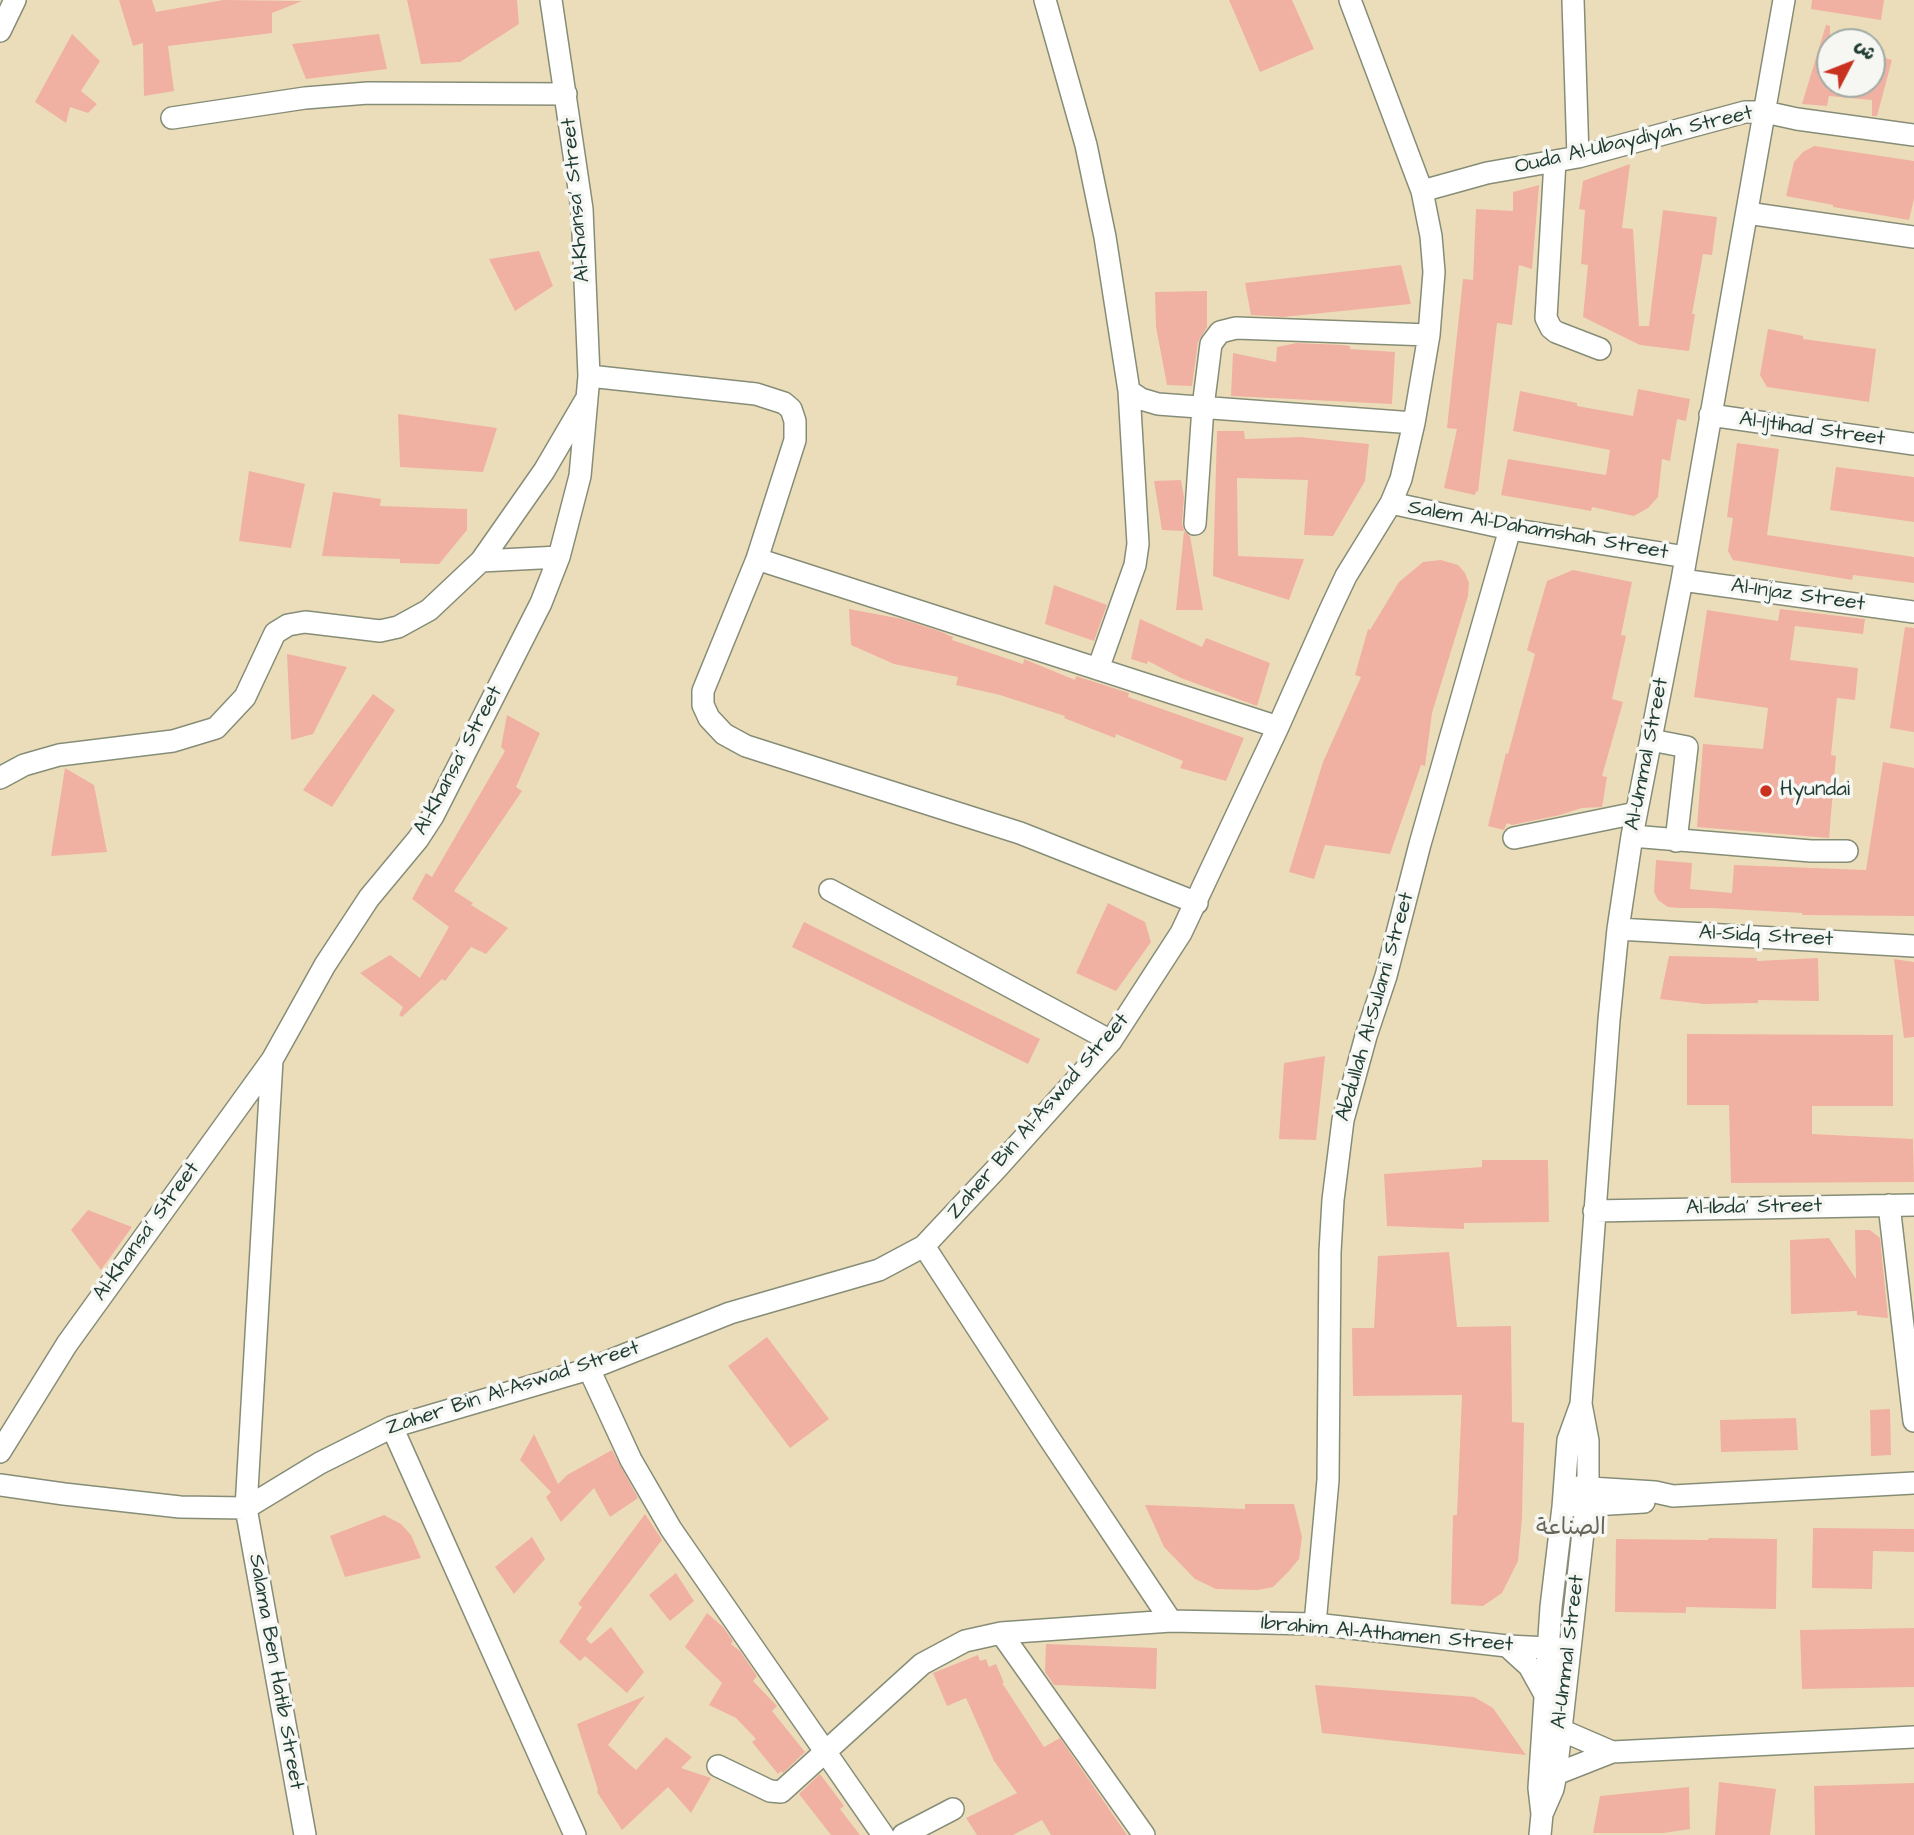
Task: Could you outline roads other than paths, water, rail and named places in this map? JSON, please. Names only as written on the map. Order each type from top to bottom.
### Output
[{"type":"street","points":[[0,30],[15,0]]},
{"type":"street","name":"Al-Khansa' Street","points":[[0,1452],[43,1380],[97,1301],[272,1060],[325,965],[369,898],[433,817],[541,603],[559,557],[580,476],[588,386],[582,209],[551,0]]},
{"type":"street","points":[[1045,0],[1086,145],[1105,237],[1129,391],[1138,544],[1135,565],[1098,669]]},
{"type":"street","name":"Zaher Bin Al-Aswad Street","points":[[246,1508],[320,1463],[392,1427],[589,1369],[730,1313],[880,1270],[924,1246],[1111,1041],[1197,903],[1346,576],[1391,503],[1401,479],[1414,423],[1429,335],[1434,272],[1427,211],[1422,191],[1350,0]]},
{"type":"street","points":[[1573,0],[1578,157]]},
{"type":"street","name":"Al-Ummal Street","points":[[1541,1825],[1556,1774],[1587,1497],[1588,1441],[1581,1404],[1618,929],[1636,813],[1682,580],[1784,0]]},
{"type":"street","points":[[172,118],[292,99],[368,93],[566,94]]},
{"type":"street","name":"Ouda Al-Ubaydiyah Street","points":[[1422,191],[1487,173],[1578,157],[1745,112],[1765,112],[1914,135]]},
{"type":"street","points":[[1555,161],[1546,318],[1556,332],[1600,349]]},
{"type":"street","points":[[1747,214],[1914,237]]},
{"type":"street","points":[[1195,524],[1203,407],[1211,344],[1220,332],[1429,335]]},
{"type":"street","points":[[0,778],[24,765],[59,755],[173,741],[216,727],[245,697],[275,633],[288,625],[305,622],[380,631],[414,621],[481,561],[544,471],[588,386],[756,394],[784,403],[790,410],[796,421],[795,440],[757,559],[703,691],[703,705],[709,718],[724,734],[746,746],[1020,833],[1197,903]]},
{"type":"street","points":[[1129,391],[1158,404],[1414,423]]},
{"type":"street","name":"Al-Ijtihad Street","points":[[1710,415],[1914,444]]},
{"type":"street","name":"Salem Al-Dahamshah Street","points":[[1391,503],[1510,529],[1686,557]]},
{"type":"street","name":"Abdullah Al-Sulami Street","points":[[1315,1624],[1328,1480],[1330,1252],[1343,1121],[1510,529]]},
{"type":"street","points":[[481,561],[559,557]]},
{"type":"street","points":[[757,559],[1278,727]]},
{"type":"street","name":"Al-Injaz Street","points":[[1682,580],[1914,612]]},
{"type":"street","points":[[1650,740],[1687,747],[1675,841]]},
{"type":"street","points":[[1514,838],[1636,813]]},
{"type":"street","points":[[1632,836],[1811,851],[1847,851]]},
{"type":"street","points":[[830,890],[1111,1041]]},
{"type":"street","name":"Al-Sidq Street","points":[[1618,929],[1914,946]]},
{"type":"street","name":"Salama Ben Hatib Street","points":[[272,1060],[246,1508],[305,1835]]},
{"type":"street","points":[[1889,1205],[1914,1421]]},
{"type":"street","name":"Al-Ibda' Street","points":[[1594,1211],[1914,1205]]},
{"type":"street","points":[[924,1246],[1171,1621]]},
{"type":"street","points":[[589,1369],[631,1460],[671,1529],[883,1835]]},
{"type":"street","name":"Al-Ummal Street","points":[[1541,1825],[1539,1788],[1551,1607],[1568,1440],[1581,1404]]},
{"type":"street","points":[[392,1427],[575,1835]]},
{"type":"street","points":[[1564,1497],[1656,1502],[1673,1496],[1914,1483]]},
{"type":"street","points":[[0,1485],[180,1507],[246,1508]]},
{"type":"street","points":[[1544,1693],[1529,1666],[1507,1646],[1533,1631],[1551,1607]]},
{"type":"street","name":"Ibrahim Al-Athamen Street","points":[[718,1766],[777,1793],[922,1664],[965,1641],[1001,1633],[1171,1621],[1315,1624],[1507,1646],[1570,1649]]},
{"type":"street","points":[[1001,1633],[1144,1835]]},
{"type":"street","points":[[1560,1730],[1612,1752]]},
{"type":"street","points":[[1556,1774],[1612,1752],[1914,1737]]},
{"type":"street","points":[[903,1835],[953,1809]]},
{"type":"place","name":"Hyundai","points":[[1766,791]]},
{"type":"district","name":"الصناعة","points":[[1571,1529]]}]
